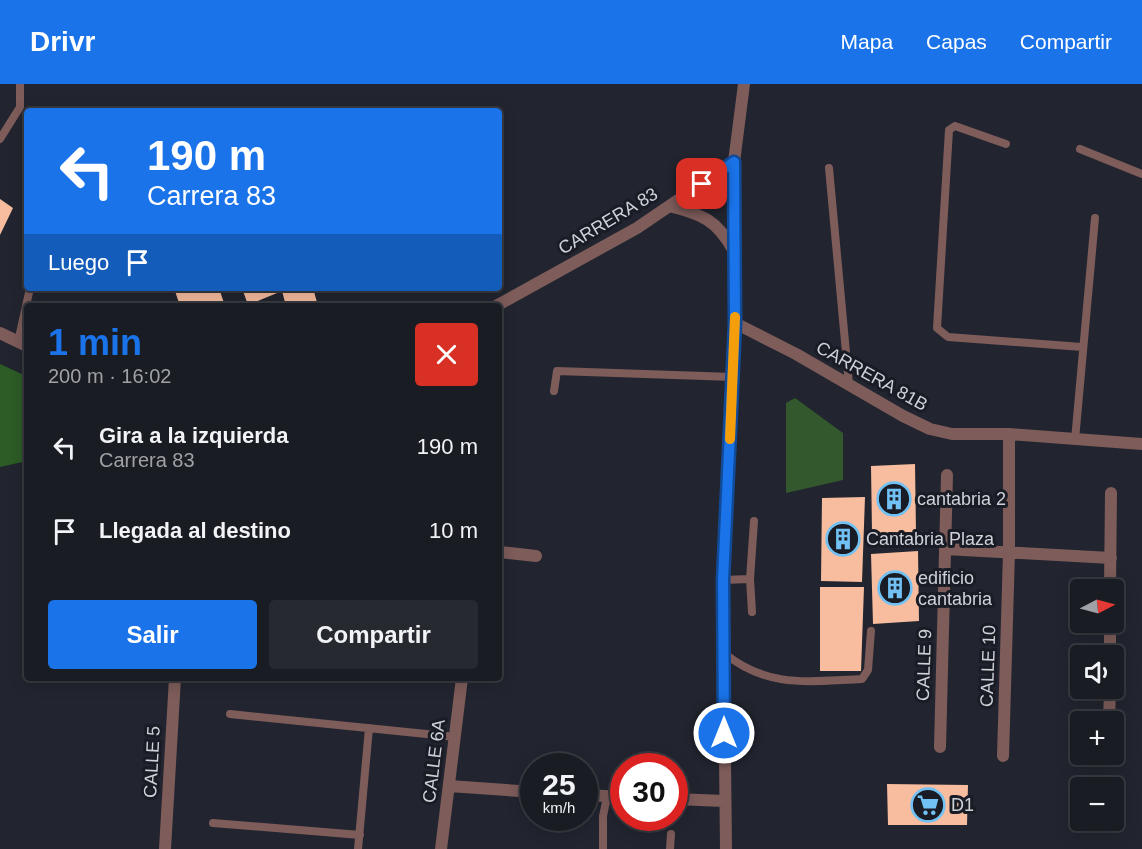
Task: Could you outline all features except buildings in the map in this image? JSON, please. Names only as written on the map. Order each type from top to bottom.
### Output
[{"type":"street","points":[[726,849],[723,580],[735,323],[734,162],[744,84]]},
{"type":"street","name":"CARRERA 83","points":[[501,303],[637,228],[734,162]]},
{"type":"street","points":[[669,206],[710,219],[725,234],[735,251]]},
{"type":"street","name":"CARRERA 81B","points":[[735,323],[796,354],[903,416],[930,429],[952,434],[1009,434],[1142,444]]},
{"type":"street","points":[[0,333],[22,344]]},
{"type":"street","name":"CALLE 10","points":[[1003,756],[1009,552],[1009,434]]},
{"type":"street","name":"CALLE 9","points":[[940,747],[947,475]]},
{"type":"street","points":[[1110,579],[1111,493]]},
{"type":"street","points":[[945,549],[1111,558]]},
{"type":"street","points":[[502,552],[536,556]]},
{"type":"street","name":"CALLE 5","points":[[165,849],[175,681]]},
{"type":"street","name":"CALLE 6A","points":[[441,849],[462,681]]},
{"type":"street","points":[[449,786],[520,791]]},
{"type":"street","points":[[598,796],[608,797]]},
{"type":"street","points":[[688,800],[724,801]]},
{"type":"lane","points":[[0,139],[20,107],[20,84]]},
{"type":"lane","points":[[1006,144],[955,126],[949,130],[937,328],[948,337],[1082,347]]},
{"type":"lane","points":[[1080,149],[1142,174]]},
{"type":"lane","points":[[829,168],[849,385]]},
{"type":"lane","points":[[1075,440],[1095,218]]},
{"type":"lane","points":[[554,392],[557,371],[733,377]]},
{"type":"lane","points":[[752,612],[750,579],[754,521]]},
{"type":"lane","points":[[723,580],[750,579]]},
{"type":"lane","points":[[724,653],[738,665],[784,681],[862,679],[868,670],[871,631]]},
{"type":"lane","points":[[230,714],[456,737]]},
{"type":"lane","points":[[358,849],[369,728]]},
{"type":"lane","points":[[603,849],[603,816],[608,797]]},
{"type":"lane","points":[[213,823],[360,835]]},
{"type":"lane","points":[[670,834],[670,849]]},
{"type":"green space","points":[[0,364],[24,375],[24,462],[0,467]]},
{"type":"green space","points":[[795,398],[843,433],[843,480],[786,493],[786,403]]},
{"type":"slow traffic","points":[[730,439],[735,317]]},
{"type":"place","name":"cantabria 2","points":[[894,499]]},
{"type":"place","name":"Cantabria Plaza","points":[[843,539]]},
{"type":"place","name":"edificio cantabria","points":[[895,588]]},
{"type":"place","name":"D1","points":[[928,805]]},
{"type":"route","points":[[702,184],[734,162],[735,323],[723,580],[724,733]]}]
